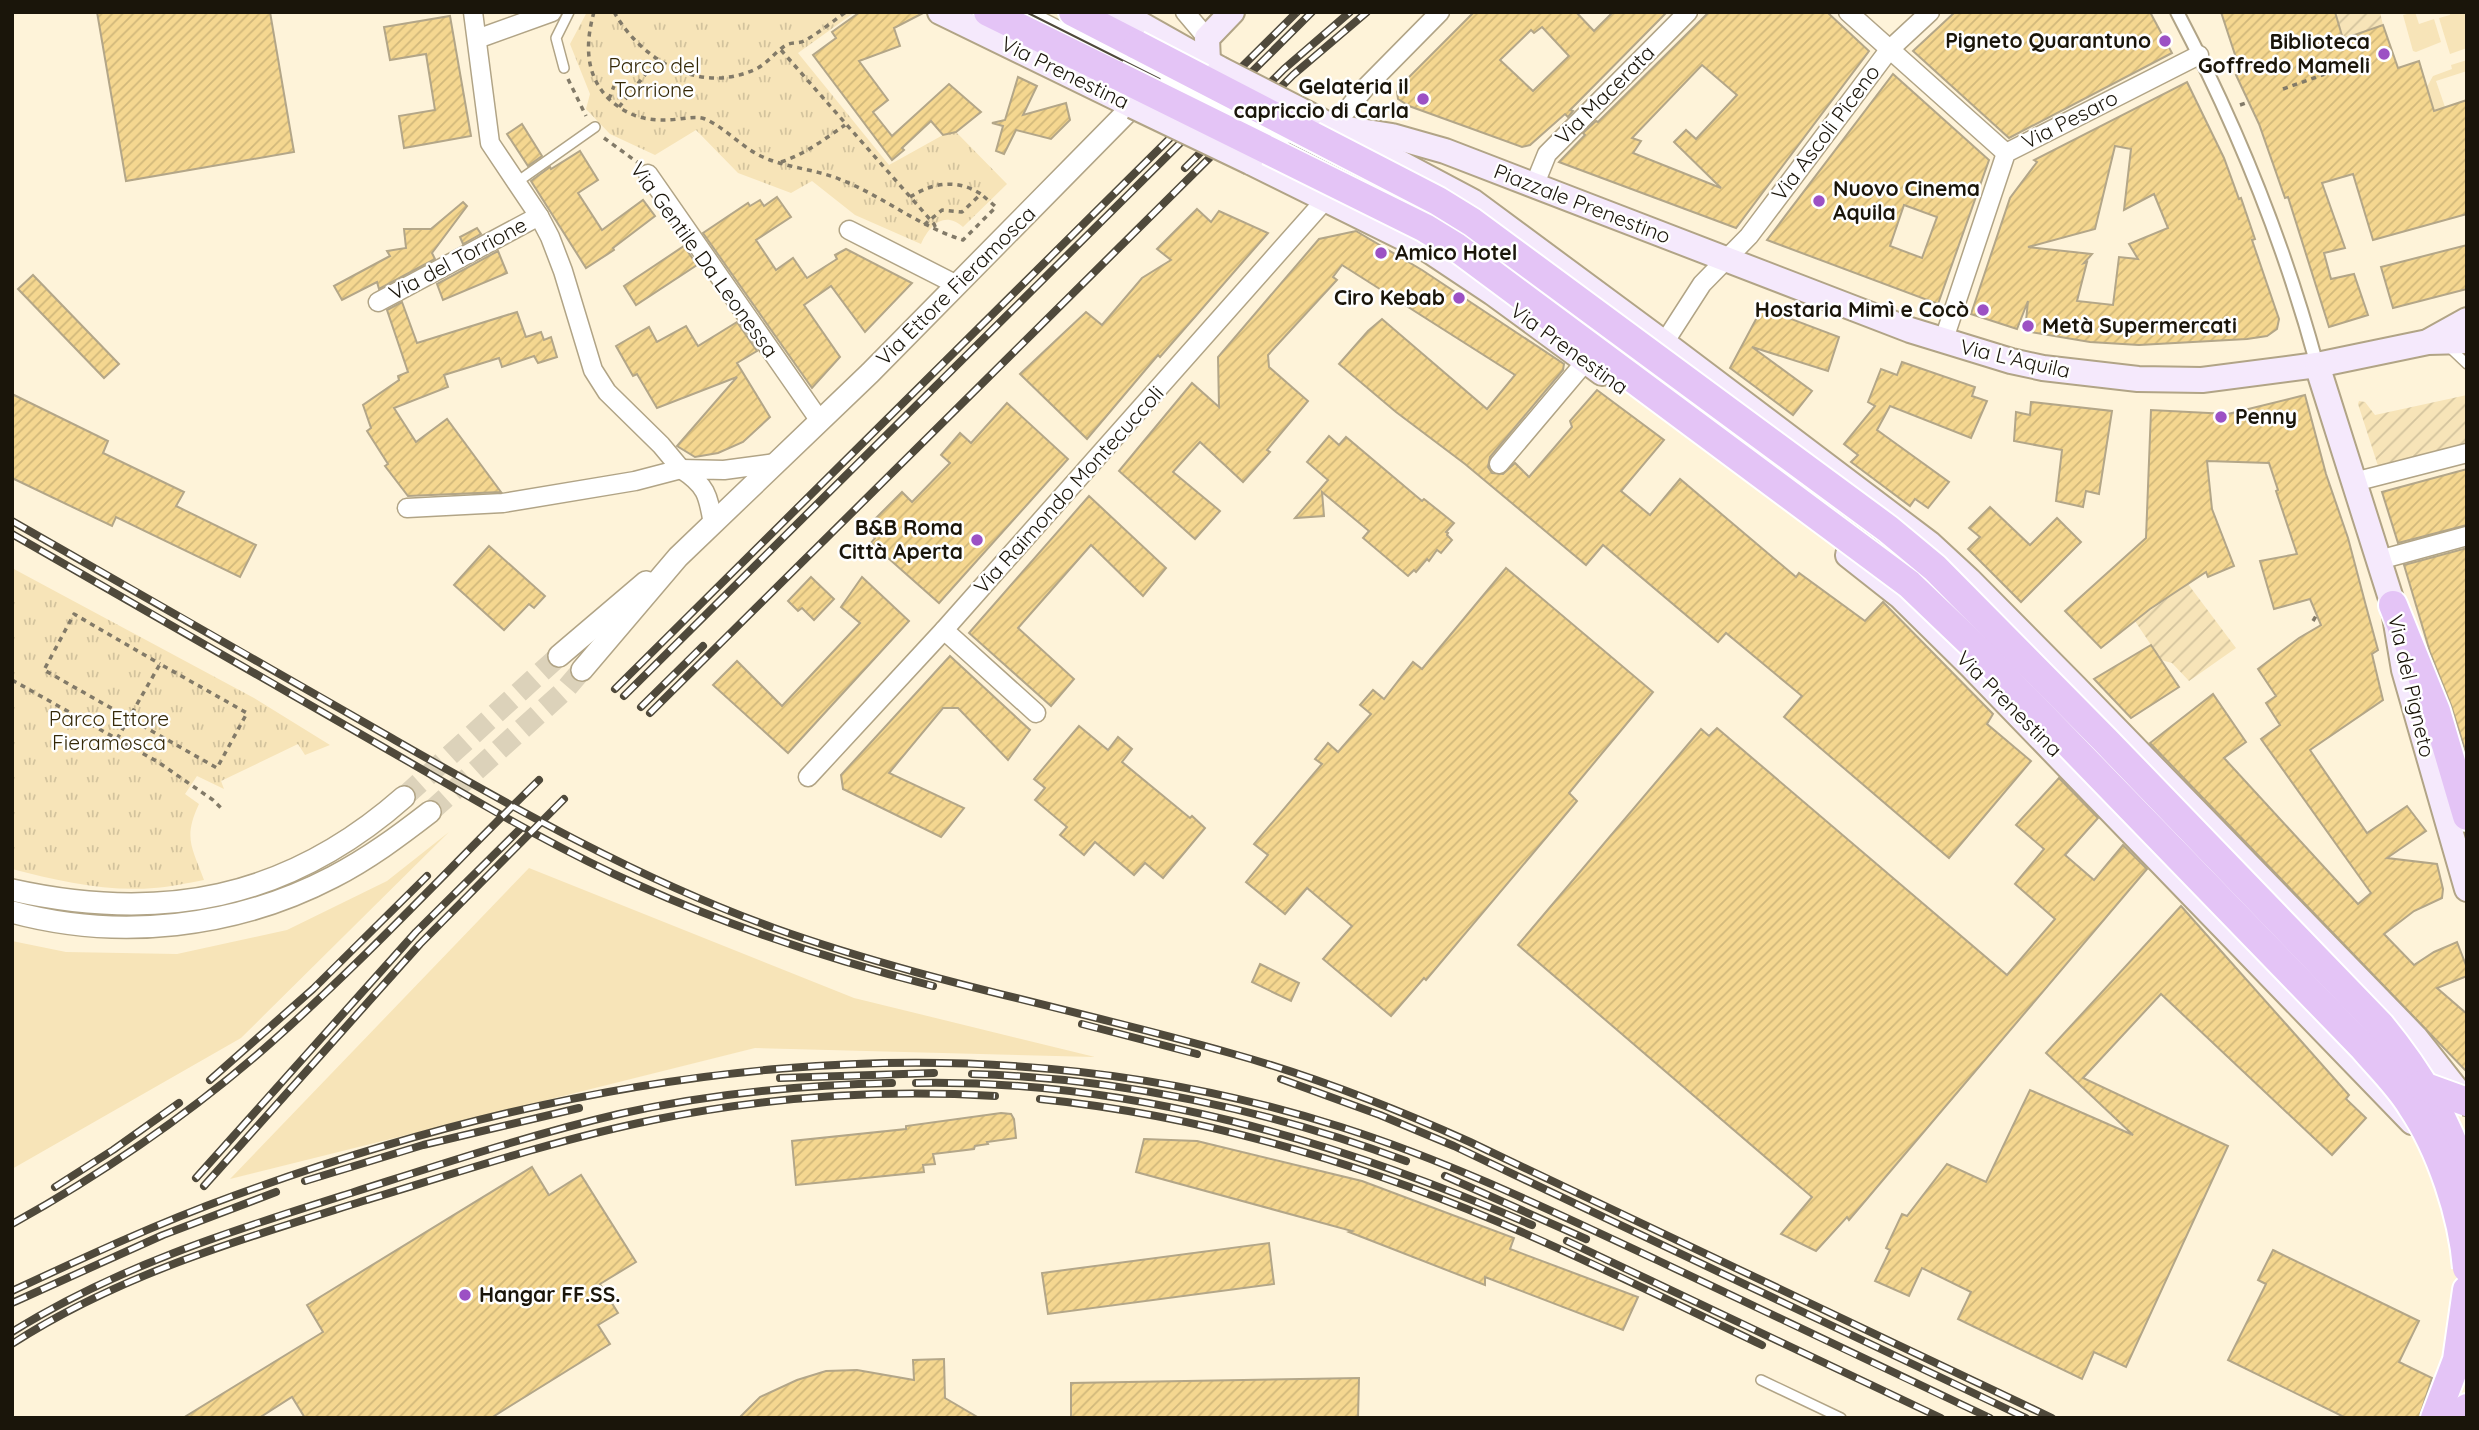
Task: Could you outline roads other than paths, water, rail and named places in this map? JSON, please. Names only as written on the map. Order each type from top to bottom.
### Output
[{"type":"highway","points":[[988,12],[1425,228],[1456,247],[1909,584],[1977,649],[2363,1047],[2403,1094],[2428,1137],[2459,1221],[2467,1268]]},
{"type":"highway","points":[[1073,12],[1438,201],[1472,222],[1919,554],[2003,635],[2381,1025],[2411,1063],[2430,1093],[2448,1128],[2467,1181]]},
{"type":"highway","points":[[2393,605],[2436,711],[2467,816]]},
{"type":"highway","points":[[2363,1047],[2409,1080],[2467,1103]]},
{"type":"highway","points":[[2435,1418],[2457,1360],[2467,1290]]},
{"type":"highway","points":[[2444,1418],[2467,1372]]},
{"type":"highway","points":[[2462,1418],[2467,1408]]},
{"type":"main road","name":"Via Prenestina","points":[[940,12],[1250,162],[1325,186],[1493,293],[1840,550],[1913,607],[2071,766],[2467,1181]]},
{"type":"main road","points":[[1119,12],[1212,56],[1233,12]]},
{"type":"main road","name":"Piazzale Prenestino","points":[[1212,56],[1311,115],[1463,195],[1664,343]]},
{"type":"main road","name":"Piazzale Prenestino","points":[[1333,127],[1392,136],[1445,151],[1727,258]]},
{"type":"main road","points":[[1325,186],[1371,180],[1445,151]]},
{"type":"main road","name":"Via L'Aquila","points":[[1727,258],[1943,341],[2043,368],[2138,379],[2223,379],[2317,365],[2446,341],[2467,320]]},
{"type":"main road","points":[[1664,343],[1909,528],[1969,580],[2415,1037],[2467,1103]]},
{"type":"main road","name":"Via del Pigneto","points":[[2317,365],[2393,605],[2404,670],[2467,889]]},
{"type":"street","points":[[472,12],[490,143],[539,216],[558,255],[593,370],[607,391],[681,469],[704,487],[713,524]]},
{"type":"street","points":[[477,39],[552,12]]},
{"type":"street","points":[[1185,12],[1212,56]]},
{"type":"street","points":[[1325,186],[1343,147],[1333,127],[1364,88],[1440,12]]},
{"type":"street","name":"Via Macerata","points":[[1534,186],[1547,153],[1688,12]]},
{"type":"street","points":[[1848,12],[2006,153]]},
{"type":"street","name":"Via Ascoli Piceno","points":[[1727,258],[1749,236],[1889,50],[1930,12]]},
{"type":"street","points":[[2177,12],[2225,111],[2269,218],[2295,289],[2317,365]]},
{"type":"street","name":"Via Pesaro","points":[[1943,341],[2006,153],[2199,55]]},
{"type":"street","name":"Via Ettore Fieramosca","points":[[559,656],[620,602],[678,557],[713,524],[957,285],[1133,106]]},
{"type":"street","name":"Via Gentile Da Leonessa","points":[[648,174],[820,421]]},
{"type":"street","name":"Via Raimondo Montecuccoli","points":[[808,777],[944,629],[1325,186]]},
{"type":"street","name":"Via del Torrione","points":[[378,302],[539,216]]},
{"type":"street","points":[[849,230],[957,285]]},
{"type":"street","points":[[1664,343],[1702,284],[1727,258]]},
{"type":"street","points":[[1499,464],[1586,361]]},
{"type":"street","points":[[2354,482],[2467,453]]},
{"type":"street","points":[[407,508],[503,503],[635,481],[681,469],[724,470],[776,463]]},
{"type":"street","points":[[2379,560],[2467,536]]},
{"type":"street","name":"Via Ettore Fieramosca","points":[[582,670],[678,557]]},
{"type":"street","points":[[944,629],[1036,713]]},
{"type":"street","points":[[12,890],[72,901],[139,905],[172,903],[227,894],[272,880],[298,868],[356,834],[404,797]]},
{"type":"street","points":[[12,912],[78,924],[106,926],[172,925],[228,916],[288,898],[333,877],[373,854],[430,812]]},
{"type":"lane","points":[[564,68],[556,38],[569,12]]},
{"type":"lane","name":"Via Prenestina","points":[[1032,12],[1285,140],[1325,186]]},
{"type":"lane","points":[[1133,106],[1136,65]]},
{"type":"lane","points":[[517,183],[595,127]]},
{"type":"lane","points":[[2446,341],[2467,364]]},
{"type":"lane","points":[[1761,1380],[1841,1418]]},
{"type":"tunnel","points":[[404,797],[559,656]]},
{"type":"tunnel","points":[[430,812],[564,691],[582,670]]},
{"type":"tram line","points":[[1026,12],[1451,225],[1903,559],[1959,610],[2234,893],[2387,1057],[2467,1151]]},
{"type":"railway","points":[[615,689],[1297,12]]},
{"type":"railway","points":[[624,696],[1312,12]]},
{"type":"railway","points":[[1185,168],[1284,69],[1350,12]]},
{"type":"railway","points":[[650,713],[1293,75],[1367,12]]},
{"type":"railway","points":[[12,521],[477,786],[573,839],[672,887],[774,928],[886,964],[1173,1037],[1292,1072],[1352,1093],[1470,1142],[2052,1418]]},
{"type":"railway","points":[[12,534],[509,819],[605,870],[746,929],[820,954],[933,986]]},
{"type":"railway","points":[[641,707],[703,646]]},
{"type":"railway","points":[[12,1224],[79,1185],[143,1142],[236,1073],[336,983],[539,780]]},
{"type":"railway","points":[[204,1186],[420,944],[564,799]]},
{"type":"railway","points":[[196,1178],[416,932],[520,829]]},
{"type":"railway","points":[[210,1080],[313,989],[427,876]]},
{"type":"railway","points":[[1082,1024],[1197,1054]]},
{"type":"railway","points":[[12,1291],[205,1206],[368,1151],[505,1114],[643,1086],[782,1068],[922,1063],[1062,1070],[1202,1091],[1341,1127],[1382,1141],[1502,1189],[1580,1224],[1990,1418]]},
{"type":"railway","points":[[780,1078],[934,1073]]},
{"type":"railway","points":[[972,1074],[1083,1082],[1193,1100],[1301,1126],[1406,1161]]},
{"type":"railway","points":[[1281,1079],[1380,1115],[1454,1146],[2026,1418]]},
{"type":"railway","points":[[12,1332],[94,1287],[178,1251],[309,1206],[552,1131],[619,1114],[720,1096],[789,1088],[892,1083]]},
{"type":"railway","points":[[916,1083],[996,1085],[1075,1092],[1154,1104],[1232,1121],[1384,1167],[1532,1225]]},
{"type":"railway","points":[[12,1344],[95,1297],[183,1260],[363,1201],[580,1137],[695,1112],[781,1100],[866,1094],[995,1096]]},
{"type":"railway","points":[[1040,1099],[1099,1106],[1215,1129],[1272,1143],[1386,1178],[1530,1236],[1762,1345]]},
{"type":"railway","points":[[55,1187],[179,1103]]},
{"type":"railway","points":[[305,1181],[423,1145],[579,1108]]},
{"type":"railway","points":[[1445,1176],[1586,1239]]},
{"type":"railway","points":[[12,1303],[163,1235],[276,1192]]},
{"type":"railway","points":[[1567,1241],[1941,1418]]},
{"type":"place","name":"Pigneto Quarantuno","points":[[2165,41]]},
{"type":"place","name":"Biblioteca Goffredo Mameli","points":[[2384,54]]},
{"type":"place","name":"Gelateria il capriccio di Carla","points":[[1423,99]]},
{"type":"place","name":"Nuovo Cinema Aquila","points":[[1819,201]]},
{"type":"place","name":"Amico Hotel","points":[[1381,253]]},
{"type":"place","name":"Ciro Kebab","points":[[1459,298]]},
{"type":"place","name":"Hostaria Mimì e Cocò","points":[[1983,310]]},
{"type":"place","name":"Metà Supermercati","points":[[2028,326]]},
{"type":"place","name":"Penny","points":[[2221,417]]},
{"type":"place","name":"B&B Roma Città Aperta","points":[[977,540]]},
{"type":"place","name":"Hangar FF.SS.","points":[[465,1295]]},
{"type":"park label","name":"Parco del Torrione","points":[[654,78]]},
{"type":"park label","name":"Parco Ettore Fieramosca","points":[[109,731]]}]
